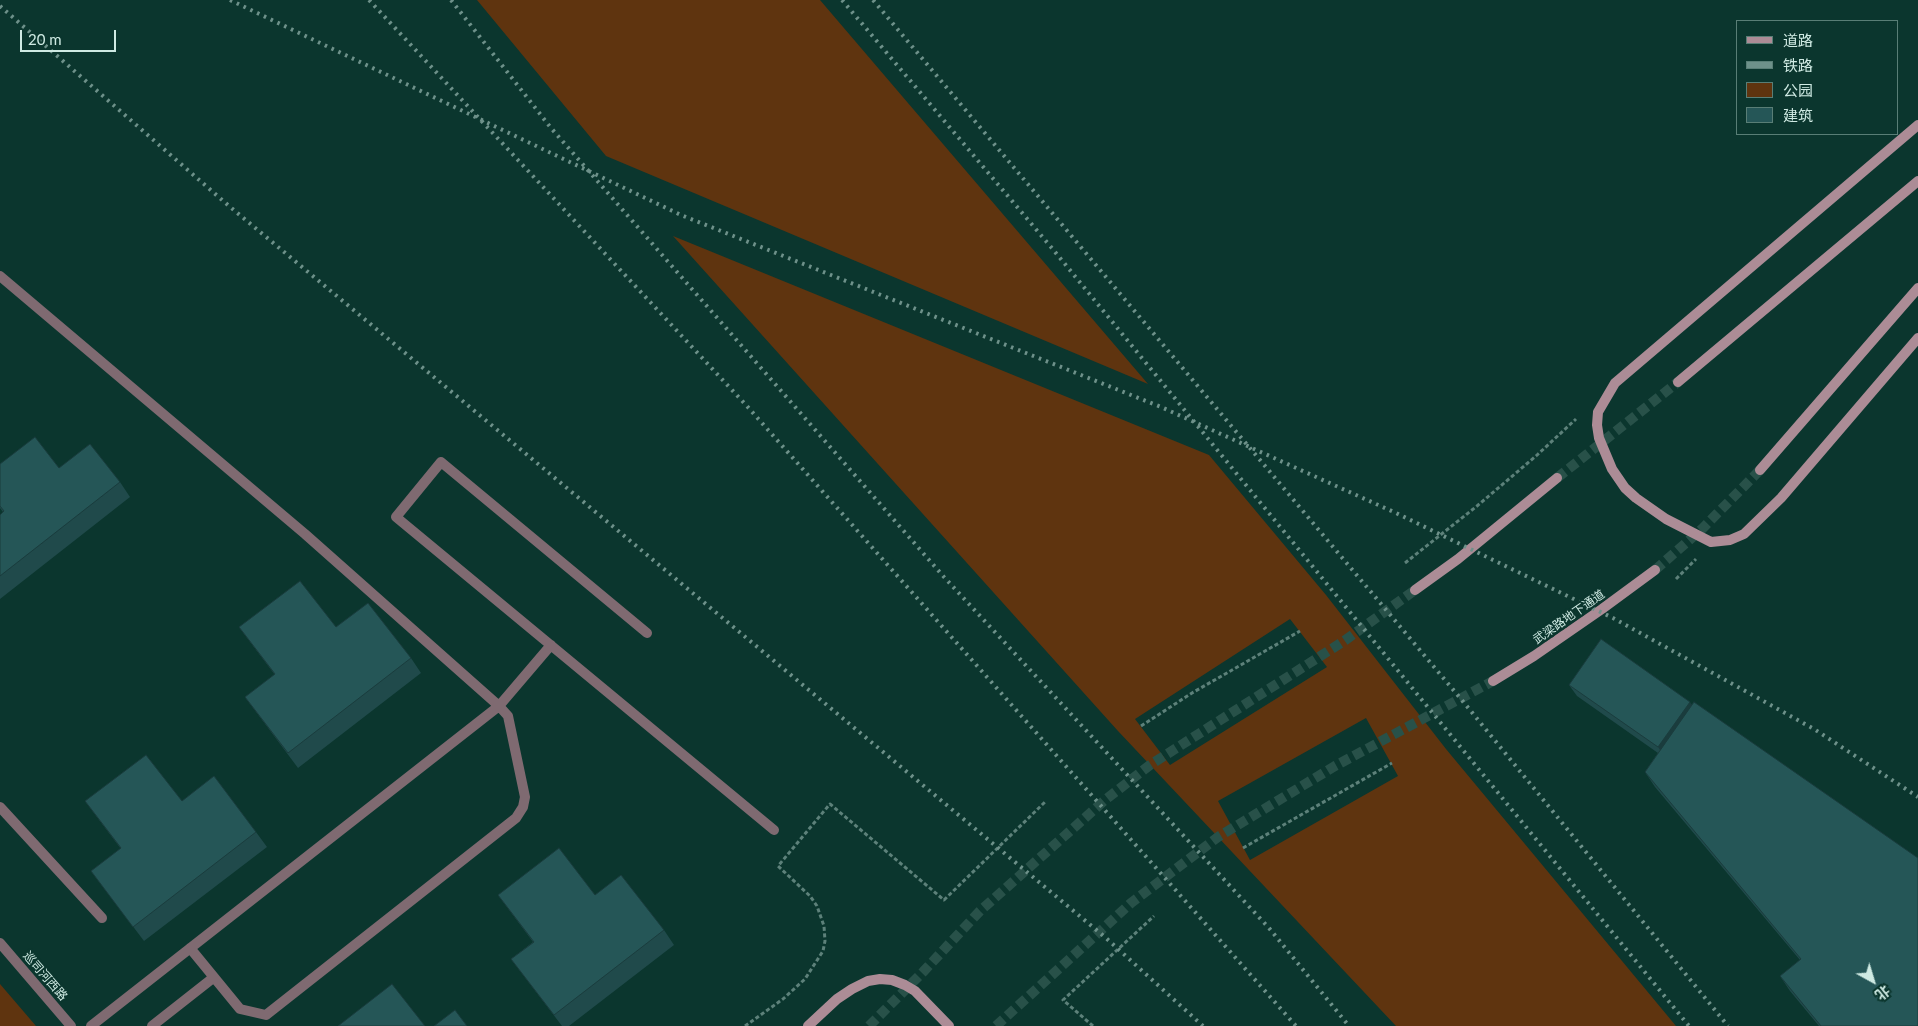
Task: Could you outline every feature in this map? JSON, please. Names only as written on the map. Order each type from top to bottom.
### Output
[{"type":"main road","points":[[1918,125],[1615,382],[1598,412],[1599,438],[1612,469],[1625,488],[1636,498],[1666,519],[1712,542],[1730,540],[1744,534],[1782,498],[1918,338]]},
{"type":"main road","points":[[1678,382],[1918,181]]},
{"type":"main road","points":[[1760,470],[1918,288]]},
{"type":"main road","points":[[1415,590],[1458,559],[1557,478]]},
{"type":"main road","name":"武梁路地下通道","points":[[1493,680],[1542,651],[1655,570]]},
{"type":"main road","points":[[808,1026],[837,999],[852,989],[868,981],[880,979],[892,980],[915,991],[949,1026]]},
{"type":"street","points":[[0,276],[306,534],[500,706],[508,716],[525,797],[523,807],[516,818],[266,1015],[240,1009],[190,948]]},
{"type":"street","points":[[647,633],[441,462],[396,517],[774,830]]},
{"type":"street","points":[[91,1026],[500,706],[551,645]]},
{"type":"street","points":[[0,807],[102,918]]},
{"type":"street","name":"巡司河西路","points":[[0,943],[71,1026]]},
{"type":"street","points":[[152,1026],[213,978]]},
{"type":"path","points":[[1405,563],[1477,506],[1536,456],[1579,416]]},
{"type":"path","points":[[1141,726],[1192,693],[1300,631]]},
{"type":"path","points":[[1243,848],[1392,764]]},
{"type":"path","points":[[745,1026],[783,999],[805,979],[823,951],[825,941],[824,926],[817,906],[810,896],[778,866],[830,804],[944,900],[1046,801]]},
{"type":"path","points":[[1093,1026],[1063,1000],[1154,916]]},
{"type":"green space","points":[[477,0],[820,0],[1148,384],[606,156]]},
{"type":"green space","points":[[673,236],[1209,455],[1326,595],[1446,749],[1676,1026],[1396,1026],[1118,731]],"holes":[[[1290,619],[1327,667],[1170,765],[1135,719]],[[1366,718],[1398,776],[1250,860],[1218,801]]]},
{"type":"green space","points":[[0,984],[36,1026],[0,1026]]},
{"type":"building","points":[[35,437],[59,468],[90,444],[120,482],[0,576],[0,515],[4,511],[0,506],[0,464]]},
{"type":"building","points":[[300,581],[336,627],[368,603],[411,658],[288,753],[245,697],[275,674],[239,627]]},
{"type":"building","points":[[1601,639],[1690,702],[1658,747],[1569,685]]},
{"type":"building","points":[[1694,702],[1918,858],[1918,1026],[1821,1026],[1780,976],[1801,959],[1645,772]]},
{"type":"building","points":[[146,755],[182,801],[214,776],[256,832],[133,927],[91,871],[121,848],[85,801]]},
{"type":"building","points":[[559,848],[595,895],[621,875],[664,930],[554,1015],[511,959],[534,942],[498,895]]},
{"type":"building","points":[[392,984],[425,1026],[338,1026]]},
{"type":"building","points":[[455,1010],[467,1026],[434,1026]]},
{"type":"tunnel","points":[[1557,478],[1678,382]]},
{"type":"tunnel","points":[[1655,570],[1703,528],[1760,470]]},
{"type":"tunnel","points":[[869,1026],[980,911],[1105,800],[1150,765],[1344,641],[1415,590]]},
{"type":"tunnel","points":[[996,1026],[1131,903],[1218,837],[1335,766],[1493,681]]},
{"type":"railway","points":[[230,0],[681,215],[1161,407],[1396,513],[1613,618],[1814,729],[1918,797]]},
{"type":"railway","points":[[369,0],[746,405],[1296,1026]]},
{"type":"railway","points":[[451,0],[551,128],[944,577],[1269,928],[1349,1026]]},
{"type":"railway","points":[[842,0],[1051,247],[1689,1026]]},
{"type":"railway","points":[[873,0],[1461,699],[1728,1026]]},
{"type":"railway","points":[[0,6],[229,206],[1106,938],[1203,1026]]}]
